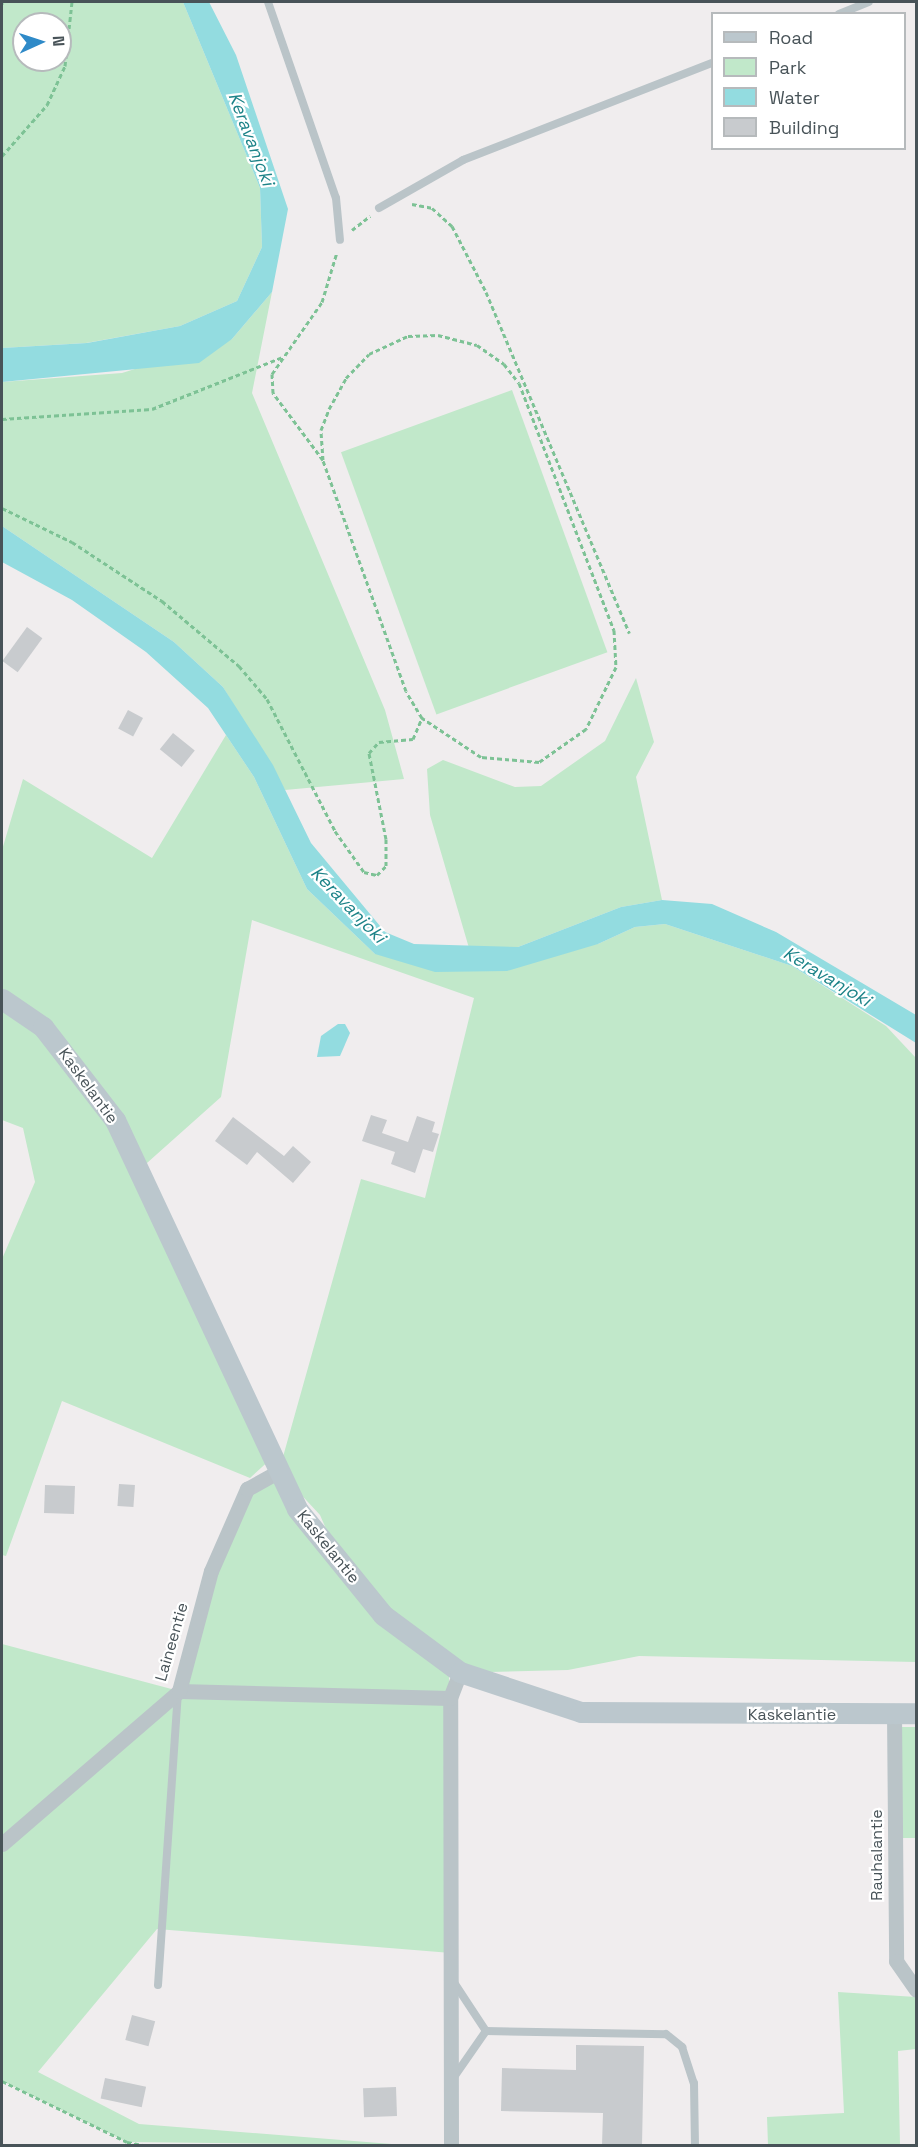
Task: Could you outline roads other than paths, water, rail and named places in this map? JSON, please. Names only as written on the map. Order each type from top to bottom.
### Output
[{"type":"street","name":"Kaskelantie","points":[[2,999],[43,1027],[115,1120],[297,1509],[383,1615],[460,1672],[581,1712],[916,1713]]},
{"type":"street","name":"Laineentie","points":[[2,1844],[179,1691],[211,1571],[247,1489],[279,1471]]},
{"type":"street","points":[[451,2145],[450,1698],[460,1672]]},
{"type":"street","points":[[179,1691],[450,1698]]},
{"type":"street","name":"Rauhalantie","points":[[894,1713],[896,1960],[916,1990]]},
{"type":"lane","points":[[268,2],[336,198],[340,240]]},
{"type":"lane","points":[[844,12],[869,2]]},
{"type":"lane","points":[[379,208],[463,160],[711,63]]},
{"type":"lane","points":[[158,1985],[179,1691]]},
{"type":"lane","points":[[451,1977],[486,2031]]},
{"type":"lane","points":[[451,2081],[486,2031]]},
{"type":"lane","points":[[486,2031],[666,2034],[682,2047],[694,2083],[695,2145]]},
{"type":"water","name":"Keravanjoki","points":[[183,2],[209,2],[236,55],[288,209],[272,292],[232,339],[199,363],[2,382],[2,348],[87,343],[180,326],[237,301],[262,247],[260,188]]},
{"type":"water","name":"Keravanjoki","points":[[2,526],[174,642],[223,687],[273,765],[311,843],[385,932],[414,944],[518,947],[621,907],[662,900],[712,904],[776,932],[916,1015],[916,1043],[792,966],[665,924],[635,927],[598,944],[507,971],[435,972],[375,954],[307,889],[254,777],[208,708],[146,652],[72,600],[2,562]]},
{"type":"water","points":[[338,1024],[345,1024],[350,1033],[340,1056],[317,1057],[321,1036]]}]
